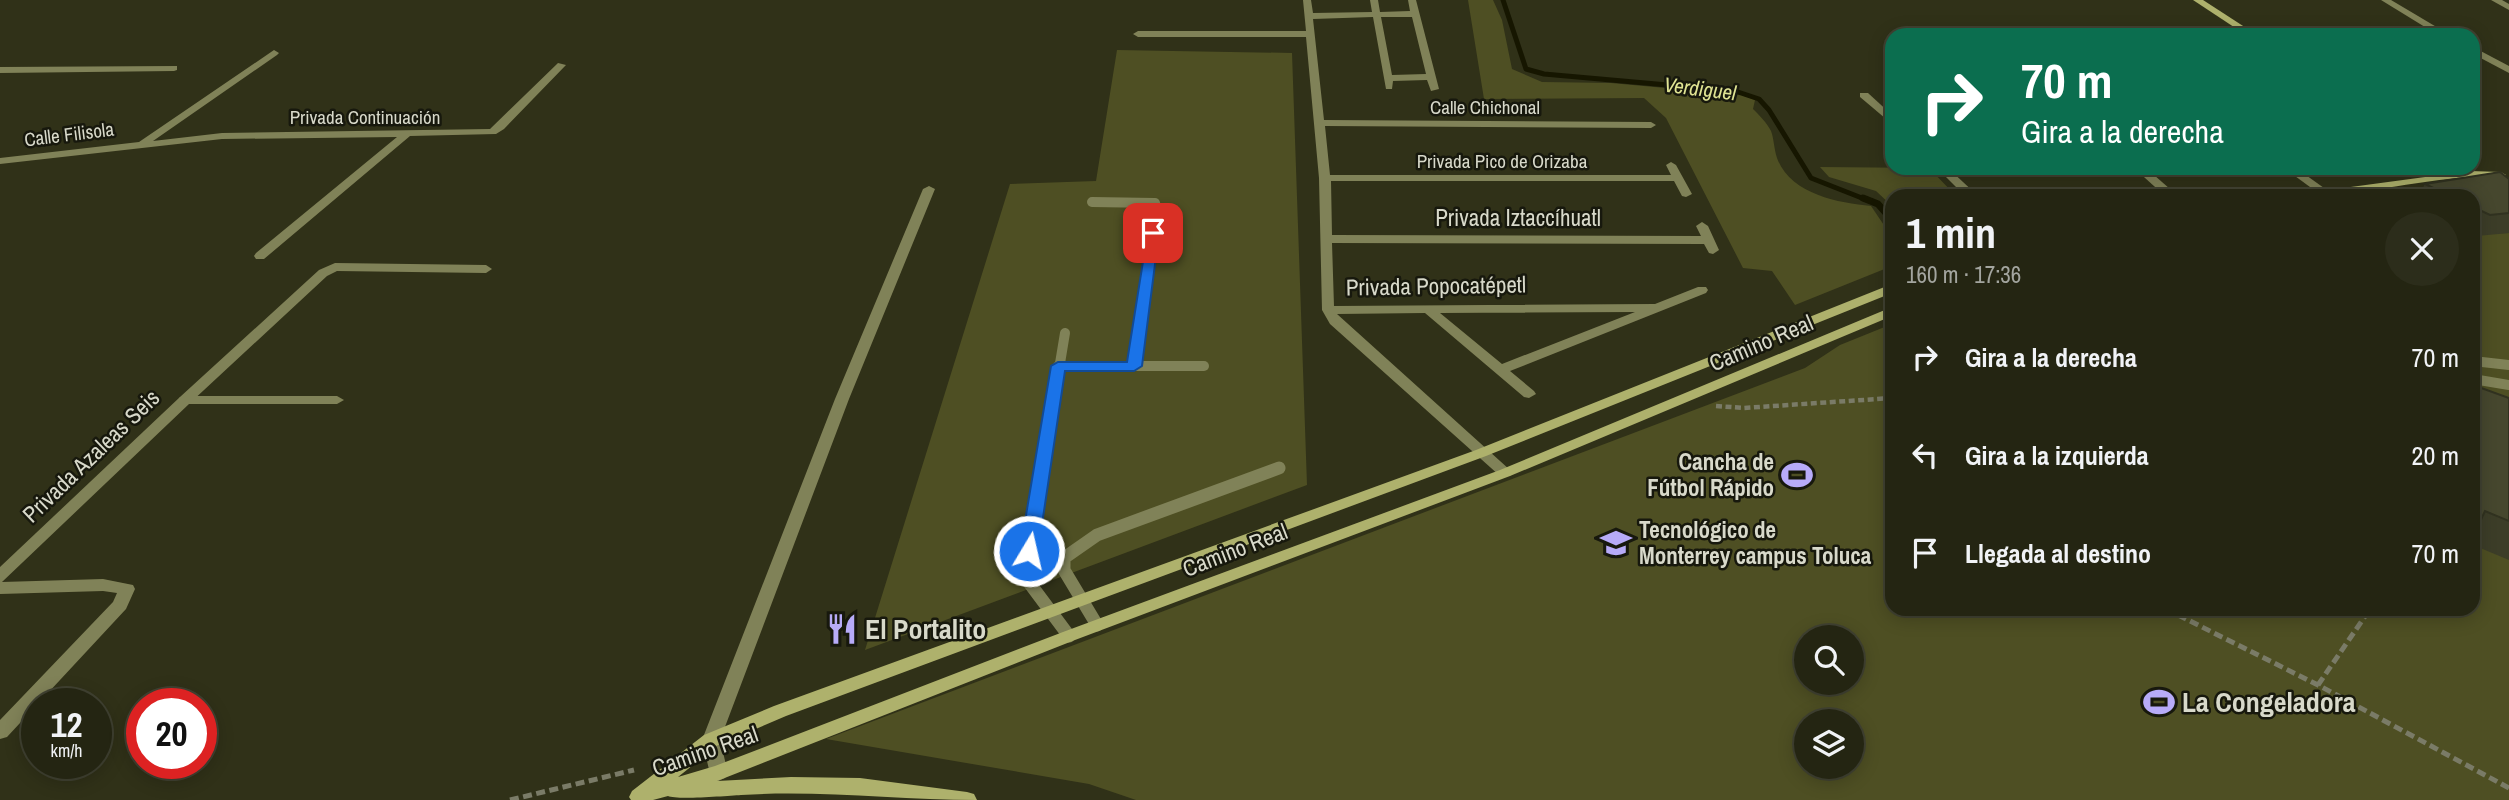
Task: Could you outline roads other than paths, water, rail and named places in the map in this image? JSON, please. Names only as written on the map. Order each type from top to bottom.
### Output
[{"type":"main road","points":[[2197,0],[2241,28]]},
{"type":"main road","points":[[2452,189],[2486,183],[2501,175],[2480,173]]},
{"type":"main road","points":[[2351,189],[2440,175]]},
{"type":"main road","points":[[2473,175],[2498,191]]},
{"type":"main road","name":"Camino Real","points":[[632,798],[711,740],[780,711],[1481,453],[1885,291]]},
{"type":"main road","name":"Camino Real","points":[[632,798],[718,773],[1097,625],[1505,472],[1692,397],[1885,314]]},
{"type":"main road","points":[[632,798],[731,787],[817,785],[863,786],[967,800]]},
{"type":"street","points":[[1307,0],[1325,178],[1328,310]]},
{"type":"street","points":[[1374,0],[1388,83],[1430,77]]},
{"type":"street","points":[[1412,0],[1434,89]]},
{"type":"street","points":[[2385,0],[2433,28]]},
{"type":"street","points":[[2495,0],[2509,7]]},
{"type":"street","points":[[1309,16],[1416,15]]},
{"type":"street","points":[[1138,34],[1312,34]]},
{"type":"street","points":[[143,143],[274,53]]},
{"type":"street","points":[[2480,54],[2509,70]]},
{"type":"street","name":"Privada Continuación","points":[[143,143],[222,136],[492,132],[561,65]]},
{"type":"street","points":[[0,70],[174,68]]},
{"type":"street","points":[[1864,95],[1885,114]]},
{"type":"street","name":"Calle Chichonal","points":[[1319,123],[1654,129],[1646,114]]},
{"type":"street","points":[[260,256],[406,134]]},
{"type":"street","name":"Calle Filisola","points":[[0,161],[143,143]]},
{"type":"street","points":[[0,170],[21,158]]},
{"type":"street","points":[[1671,165],[1686,194]]},
{"type":"street","points":[[1950,175],[1964,189]]},
{"type":"street","points":[[2147,175],[2164,189]]},
{"type":"street","points":[[2299,175],[2319,189]]},
{"type":"street","name":"Privada Pico de Orizaba","points":[[1325,178],[1679,178]]},
{"type":"street","points":[[718,773],[711,740],[842,399],[929,189]]},
{"type":"street","name":"Privada Iztaccíhuatl","points":[[1328,239],[1710,245],[1702,226]]},
{"type":"street","name":"Privada Azaleas Seis","points":[[0,577],[323,273],[334,267],[486,269]]},
{"type":"street","name":"Privada Popocatépetl","points":[[1500,370],[1702,290]]},
{"type":"street","points":[[1426,308],[1529,394]]},
{"type":"street","name":"Privada Popocatépetl","points":[[1328,310],[1658,308]]},
{"type":"street","name":"Privada Popocatépetl","points":[[1328,310],[1335,321],[1505,472]]},
{"type":"street","points":[[185,400],[338,400]]},
{"type":"street","points":[[0,588],[103,585],[127,589],[120,606],[0,732]]},
{"type":"lane","points":[[1091,202],[1144,200],[1155,203],[1156,206],[1134,366]]},
{"type":"lane","points":[[1065,333],[1025,577],[1069,636]]},
{"type":"lane","points":[[2480,362],[2509,365]]},
{"type":"lane","points":[[1058,366],[1204,366]]},
{"type":"lane","points":[[2480,380],[2509,385]]},
{"type":"lane","points":[[1097,625],[1064,570],[1064,558],[1076,547],[1097,536],[1279,468]]},
{"type":"waterway","name":"Verdiguel","points":[[1503,0],[1526,69],[1544,74],[1735,91],[1759,99],[1769,110],[1811,178],[1867,200]]},
{"type":"waterway","name":"Verdiguel","points":[[1863,198],[1878,204],[1885,212]]},
{"type":"place","name":"Cancha de Fútbol Rápido","points":[[1797,475]]},
{"type":"place","name":"Tecnológico de Monterrey campus Toluca","points":[[1616,543]]},
{"type":"place","name":"El Portalito","points":[[842,629]]},
{"type":"place","name":"La Congeladora","points":[[2159,702]]}]
